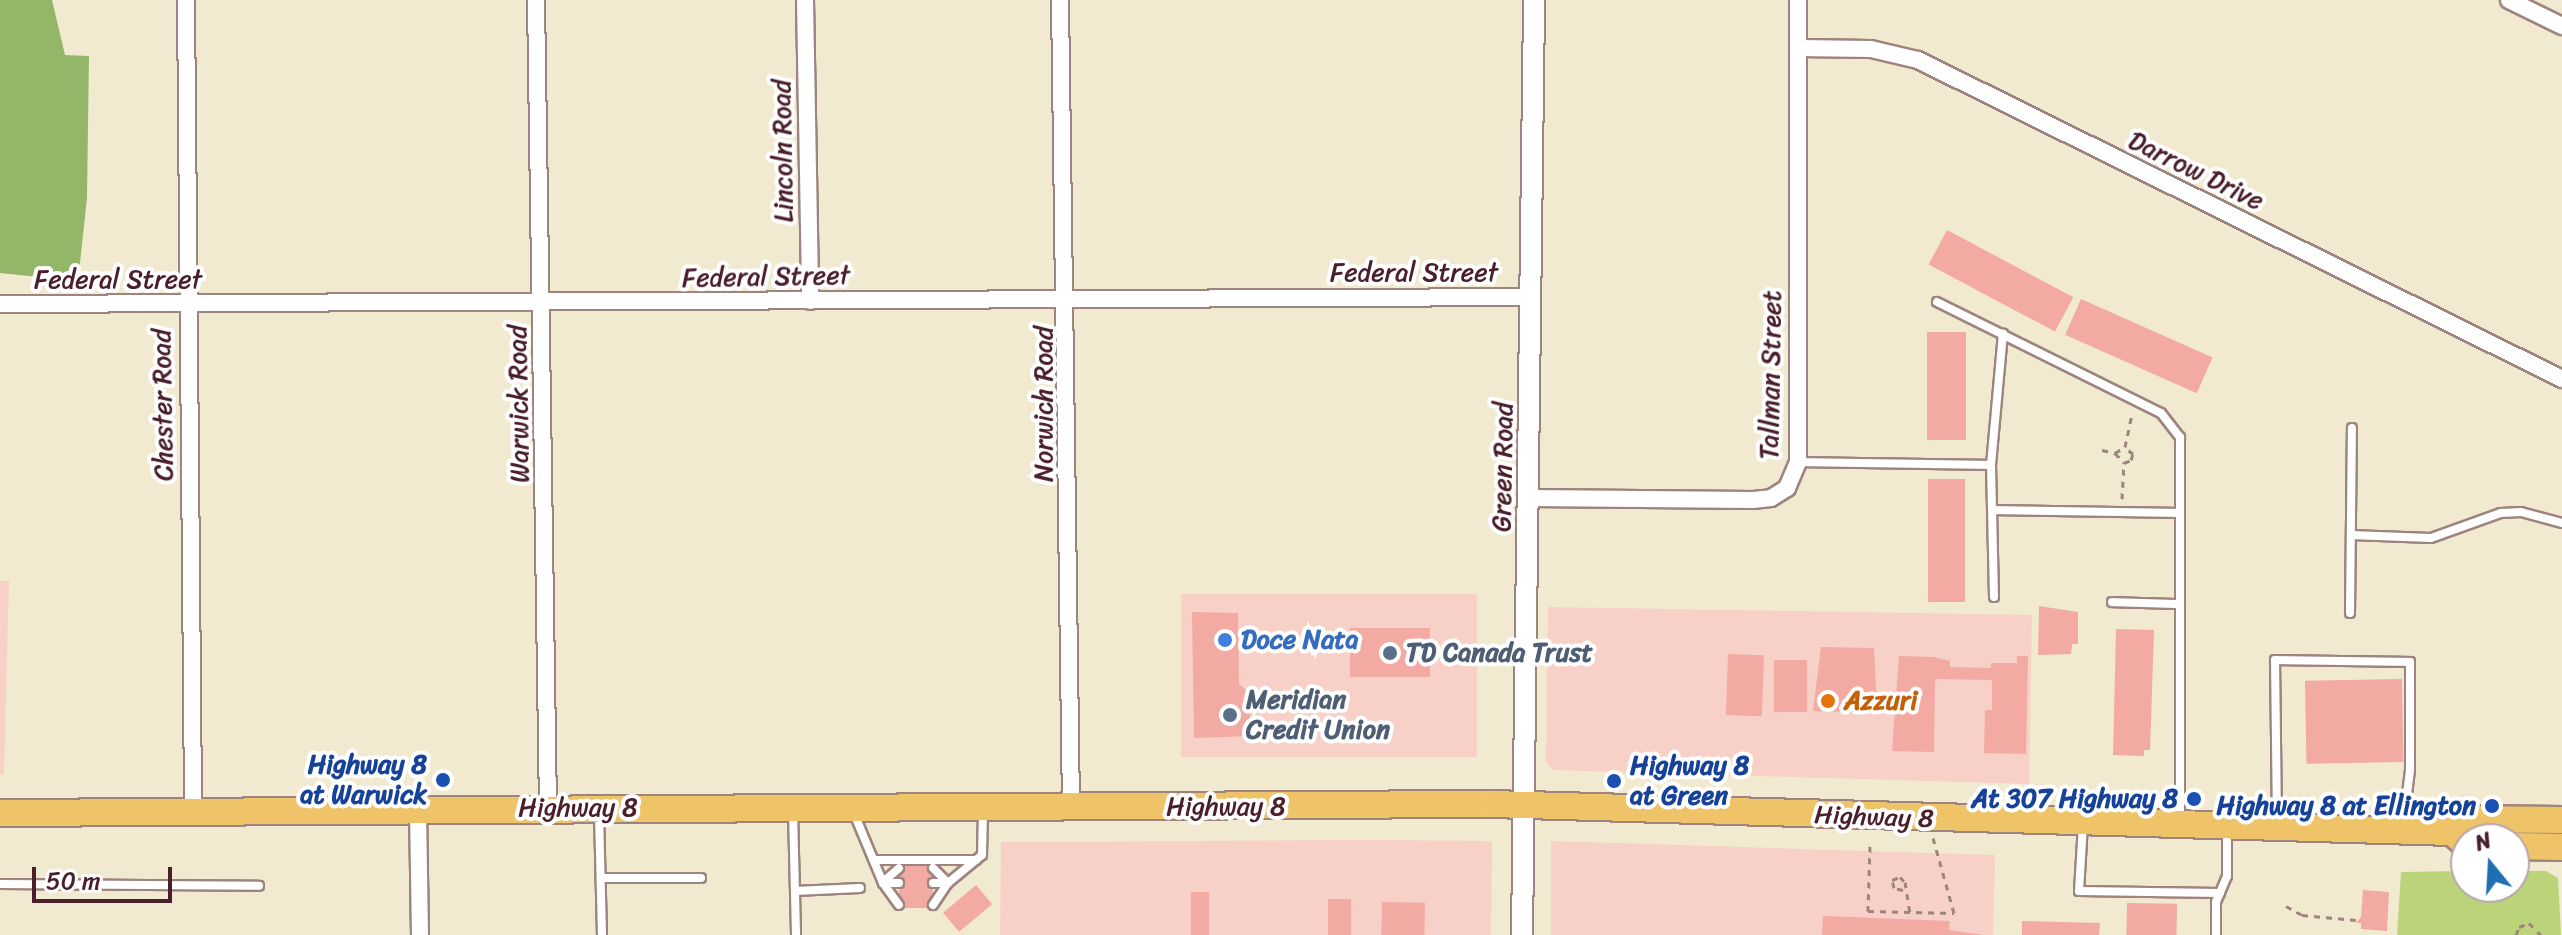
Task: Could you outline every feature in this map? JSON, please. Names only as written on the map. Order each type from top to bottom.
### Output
[{"type":"main road","name":"Highway 8","points":[[0,813],[193,809],[792,806],[1071,809],[1523,805],[2180,827],[2403,831],[2450,837]]},
{"type":"main road","name":"Highway 8","points":[[2465,823],[2466,819],[2562,820]]},
{"type":"main road","points":[[2530,846],[2562,847]]},
{"type":"street","name":"Chester Road","points":[[186,0],[186,304],[193,809]]},
{"type":"street","name":"Warwick Road","points":[[536,0],[548,808]]},
{"type":"street","name":"Lincoln Road","points":[[805,0],[810,301]]},
{"type":"street","name":"Norwich Road","points":[[1060,0],[1067,300],[1071,809]]},
{"type":"street","name":"Green Road","points":[[1522,935],[1534,0]]},
{"type":"street","name":"Tallman Street","points":[[1529,498],[1771,498],[1787,488],[1798,462],[1798,0]]},
{"type":"street","points":[[2509,0],[2562,26]]},
{"type":"street","name":"Darrow Drive","points":[[1798,48],[1871,49],[1918,60],[2562,379]]},
{"type":"street","name":"Federal Street","points":[[0,304],[541,304],[1532,297]]},
{"type":"street","points":[[418,808],[420,935]]},
{"type":"lane","points":[[1937,302],[2161,413],[2180,437],[2180,827]]},
{"type":"lane","points":[[1994,597],[1991,465],[2003,334]]},
{"type":"lane","points":[[2350,613],[2352,428]]},
{"type":"lane","points":[[1798,462],[1991,465]]},
{"type":"lane","points":[[1993,510],[2178,513]]},
{"type":"lane","points":[[2351,535],[2431,538],[2501,513],[2521,512],[2562,523]]},
{"type":"lane","points":[[2112,602],[2180,604]]},
{"type":"lane","points":[[2277,829],[2275,660],[2410,662],[2410,770],[2403,831]]},
{"type":"lane","points":[[792,806],[796,935]]},
{"type":"lane","points":[[851,807],[883,883],[899,905]]},
{"type":"lane","points":[[599,808],[602,935]]},
{"type":"lane","points":[[933,905],[948,883],[982,855],[983,808]]},
{"type":"lane","points":[[2083,823],[2079,891],[2220,893]]},
{"type":"lane","points":[[2216,935],[2220,893],[2227,876],[2227,828]]},
{"type":"lane","points":[[874,860],[976,860]]},
{"type":"lane","points":[[601,878],[701,878]]},
{"type":"lane","points":[[883,883],[899,879],[883,883]]},
{"type":"lane","points":[[948,883],[933,879],[948,883]]},
{"type":"lane","points":[[0,884],[259,886]]},
{"type":"lane","points":[[795,891],[860,888]]},
{"type":"path","points":[[2115,453],[2125,447],[2135,400]]},
{"type":"path","points":[[2121,512],[2124,463],[2133,454],[2125,447]]},
{"type":"path","points":[[2102,450],[2115,453],[2124,463]]},
{"type":"path","points":[[1870,846],[1868,911],[1954,913],[1931,818]]},
{"type":"path","points":[[1903,890],[1910,912]]},
{"type":"path","points":[[2286,906],[2302,915],[2356,920]]},
{"type":"path","points":[[2516,935],[2519,927],[2529,923],[2541,935]]},
{"type":"shaded area","points":[[0,581],[9,581],[4,775],[0,775]]},
{"type":"shaded area","points":[[1181,594],[1477,594],[1477,757],[1181,757]]},
{"type":"shaded area","points":[[1548,607],[2032,615],[2029,784],[1553,770],[1546,762]]},
{"type":"shaded area","points":[[1492,841],[1491,935],[1000,935],[1001,842]]},
{"type":"shaded area","points":[[1551,841],[1995,855],[1993,935],[1551,935]]},
{"type":"green space","points":[[0,0],[52,0],[65,55],[89,56],[87,198],[78,281],[0,273]]},
{"type":"green space","points":[[2450,871],[2450,903],[2530,903],[2530,871],[2546,871],[2558,878],[2561,935],[2397,935],[2401,872]]},
{"type":"building","points":[[1947,230],[2073,297],[2055,332],[1929,264]]},
{"type":"building","points":[[2081,299],[2213,358],[2197,393],[2065,335]]},
{"type":"building","points":[[1927,332],[1966,332],[1966,440],[1927,440]]},
{"type":"building","points":[[1928,479],[1965,479],[1965,602],[1928,602]]},
{"type":"building","points":[[2039,606],[2078,612],[2078,644],[2072,644],[2071,654],[2038,655]]},
{"type":"building","points":[[1192,612],[1238,613],[1239,684],[1250,694],[1250,736],[1194,738]]},
{"type":"building","name":"TD Canada Trust","points":[[1350,628],[1430,628],[1430,677],[1350,677]]},
{"type":"building","points":[[2116,629],[2154,630],[2150,750],[2144,750],[2144,756],[2113,755]]},
{"type":"building","points":[[1821,647],[1874,648],[1877,713],[1813,711]]},
{"type":"building","points":[[1728,654],[1764,655],[1762,716],[1726,715]]},
{"type":"building","points":[[1899,656],[1934,657],[1950,661],[1950,667],[1991,668],[1991,663],[2017,663],[2017,656],[2028,656],[2026,754],[1984,753],[1985,710],[1992,710],[1992,680],[1935,679],[1934,752],[1892,751]]},
{"type":"building","points":[[1774,660],[1807,660],[1807,712],[1774,712]]},
{"type":"building","points":[[2402,679],[2403,762],[2306,764],[2305,681]]},
{"type":"building","points":[[899,865],[933,865],[933,908],[899,908]]},
{"type":"building","points":[[976,885],[992,904],[959,932],[943,913]]},
{"type":"building","points":[[2363,890],[2389,892],[2387,931],[2361,929],[2361,923],[2356,923],[2361,917]]},
{"type":"building","points":[[1191,892],[1209,892],[1209,935],[1191,935]]},
{"type":"building","points":[[1328,899],[1351,899],[1351,935],[1328,935]]},
{"type":"building","points":[[1382,902],[1425,903],[1424,935],[1381,935]]},
{"type":"building","points":[[2127,903],[2177,904],[2176,935],[2126,935]]},
{"type":"building","points":[[1823,916],[1950,921],[1949,930],[1983,935],[1822,935]]},
{"type":"building","points":[[2022,921],[2100,923],[2099,935],[2022,935]]},
{"type":"place","name":"Doce Nata","points":[[1225,640]]},
{"type":"place","name":"TD Canada Trust","points":[[1390,653]]},
{"type":"place","name":"Azzuri","points":[[1828,701]]},
{"type":"place","name":"Meridian Credit Union","points":[[1230,715]]},
{"type":"place","name":"Highway 8 at Warwick","points":[[443,780]]},
{"type":"place","name":"Highway 8 at Green","points":[[1614,781]]},
{"type":"place","name":"At 307 Highway 8","points":[[2194,799]]},
{"type":"place","name":"Highway 8 at Ellington","points":[[2492,806]]}]
